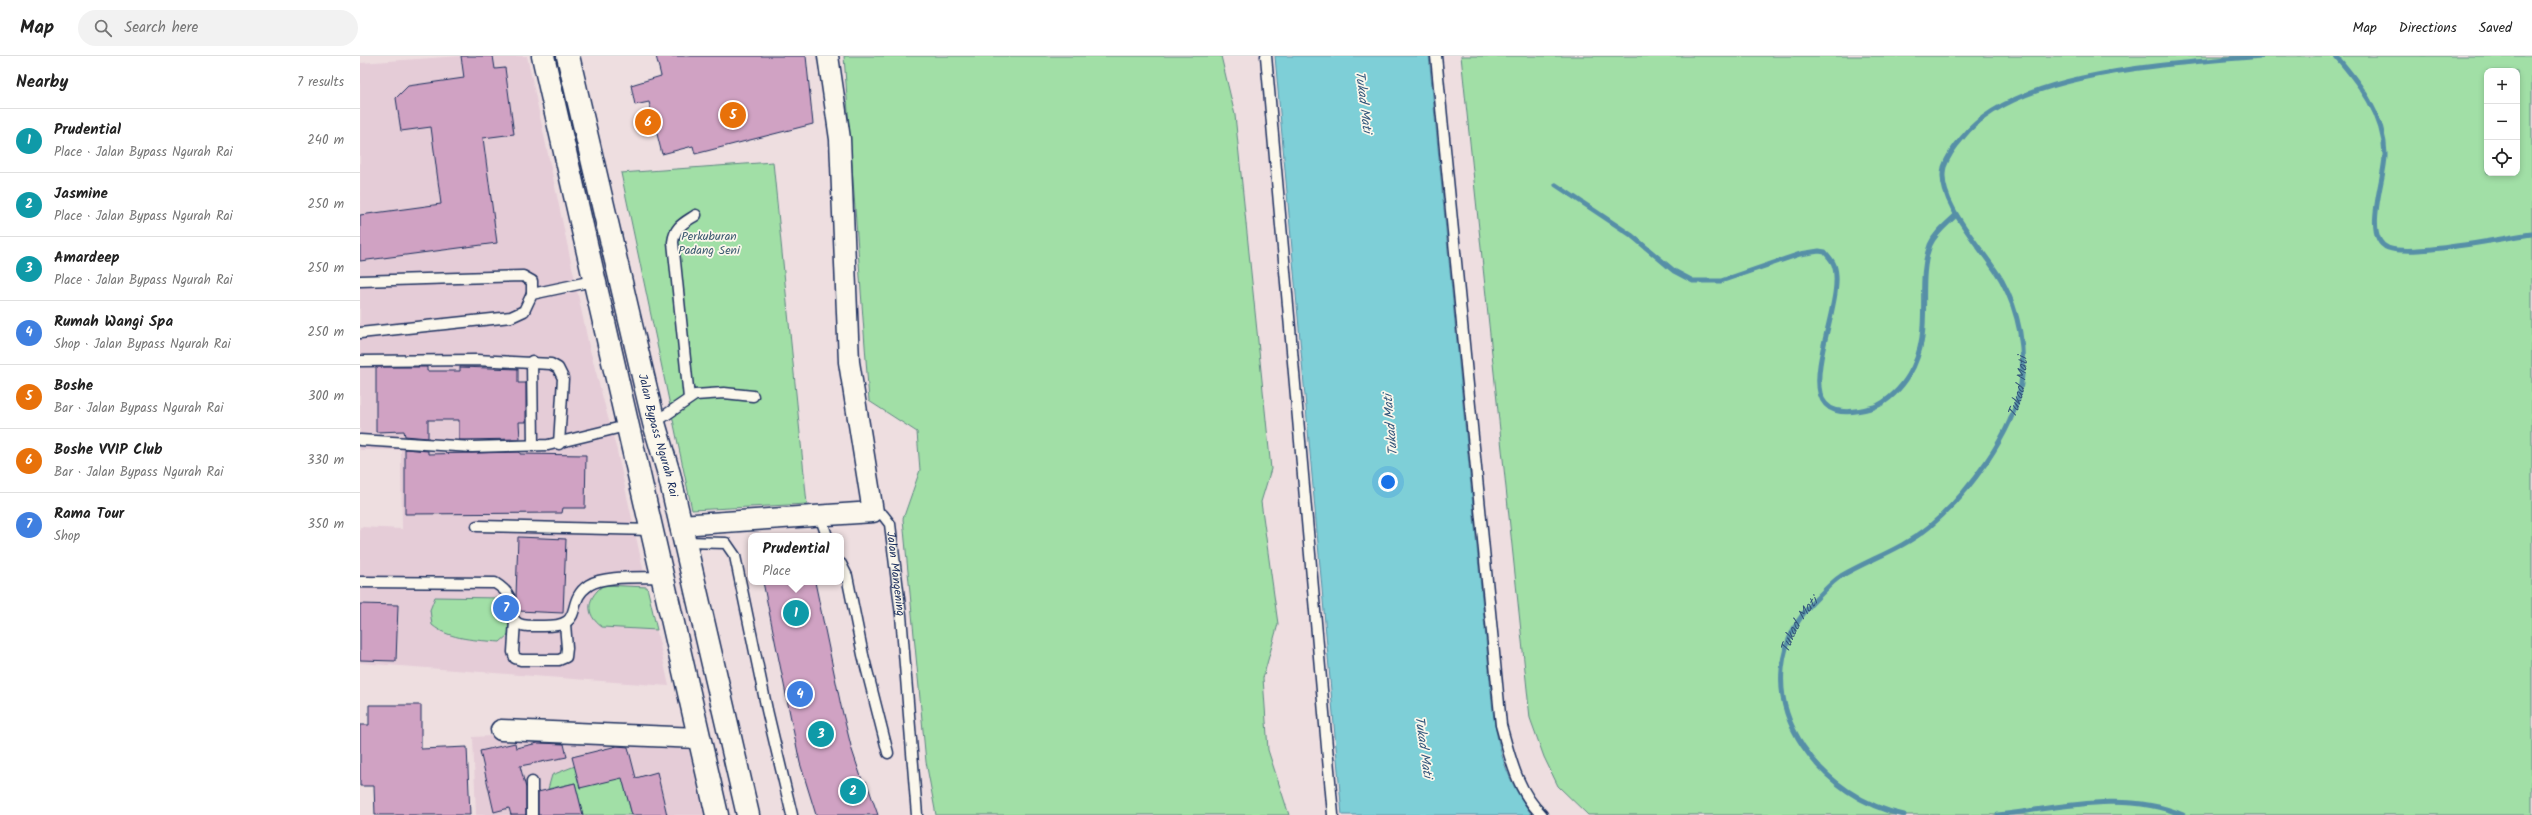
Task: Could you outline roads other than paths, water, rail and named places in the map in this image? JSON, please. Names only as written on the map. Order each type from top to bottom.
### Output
[{"type":"highway","points":[[543,56],[626,426],[652,530],[661,578],[717,815]]},
{"type":"highway","name":"Jalan Bypass Ngurah Rai","points":[[568,56],[654,423],[702,614],[748,815]]},
{"type":"highway","points":[[671,621],[702,614]]},
{"type":"street","points":[[683,534],[820,516],[873,512],[849,362],[840,139],[828,56]]},
{"type":"street","points":[[501,730],[698,738]]},
{"type":"lane","points":[[1266,56],[1333,815]]},
{"type":"lane","points":[[1436,56],[1501,725],[1513,768],[1530,804],[1542,815]]},
{"type":"lane","points":[[689,398],[673,242],[674,232],[678,226],[696,215]]},
{"type":"lane","points":[[360,281],[465,276],[523,276],[532,281],[532,294],[524,311],[511,317],[360,333]]},
{"type":"lane","points":[[532,294],[593,281]]},
{"type":"lane","points":[[360,361],[476,360],[551,364],[558,368],[563,378],[559,444]]},
{"type":"lane","points":[[532,362],[533,446]]},
{"type":"lane","points":[[654,423],[689,398],[701,393],[754,396]]},
{"type":"lane","points":[[360,440],[472,446],[533,446],[559,444],[626,426]]},
{"type":"lane","name":"Jalan Mangening","points":[[873,512],[884,515],[890,524],[901,615],[917,815]]},
{"type":"lane","points":[[820,516],[826,533]]},
{"type":"lane","points":[[477,526],[652,530]]},
{"type":"lane","points":[[683,534],[726,543],[735,556],[767,710],[792,815]]},
{"type":"lane","points":[[844,570],[847,576],[863,655],[888,754]]},
{"type":"lane","points":[[360,582],[495,583],[505,589],[511,600],[512,616],[515,621],[523,626],[558,627],[565,624],[573,616],[580,596],[588,586],[603,580],[661,578]]},
{"type":"lane","points":[[515,621],[513,652],[515,658],[521,660],[559,660],[566,657],[565,624]]},
{"type":"lane","points":[[532,782],[532,815]]},
{"type":"water","points":[[1275,56],[1429,56],[1493,712],[1498,741],[1505,766],[1516,790],[1532,815],[1342,815]]},
{"type":"waterway","name":"Tukad Mati","points":[[1904,815],[1875,806],[1847,791],[1812,759],[1792,727],[1785,707],[1782,688],[1782,668],[1786,649],[1793,630],[1804,612],[1838,578],[1908,542],[1919,535],[1943,514],[1973,481],[1999,443],[2017,403],[2021,384],[2023,358],[2020,331],[2013,305],[1995,269],[1954,211],[1947,196],[1943,181],[1944,167],[1955,147],[1963,137],[1988,114],[2021,97],[2060,84],[2102,74],[2188,62],[2261,56]]},
{"type":"waterway","points":[[2336,56],[2354,78],[2369,101],[2375,113],[2384,140],[2384,164],[2375,219],[2376,232],[2380,242],[2388,248],[2400,250],[2436,249],[2532,234]]},
{"type":"waterway","points":[[1556,185],[1631,235],[1674,271],[1693,281],[1721,281],[1800,254],[1819,251],[1825,252],[1832,260],[1834,265],[1836,284],[1820,363],[1819,387],[1825,404],[1843,412],[1879,405],[1894,394],[1909,375],[1917,359],[1921,342],[1923,326],[1924,277],[1930,245],[1938,233],[1956,215]]},
{"type":"waterway","name":"Tukad Mati","points":[[1998,815],[2068,805],[2115,802],[2138,803],[2183,815]]},
{"type":"place","name":"Boshe","points":[[733,115]]},
{"type":"place","name":"Boshe VVIP Club","points":[[648,122]]},
{"type":"place","name":"Rama Tour","points":[[506,608]]},
{"type":"place","name":"Prudential","points":[[796,613]]},
{"type":"place","name":"Rumah Wangi Spa","points":[[800,694]]},
{"type":"place","name":"Amardeep","points":[[821,734]]},
{"type":"place","name":"Jasmine","points":[[853,791]]},
{"type":"park label","name":"Perkuburan Padang Seni","points":[[709,243]]}]
